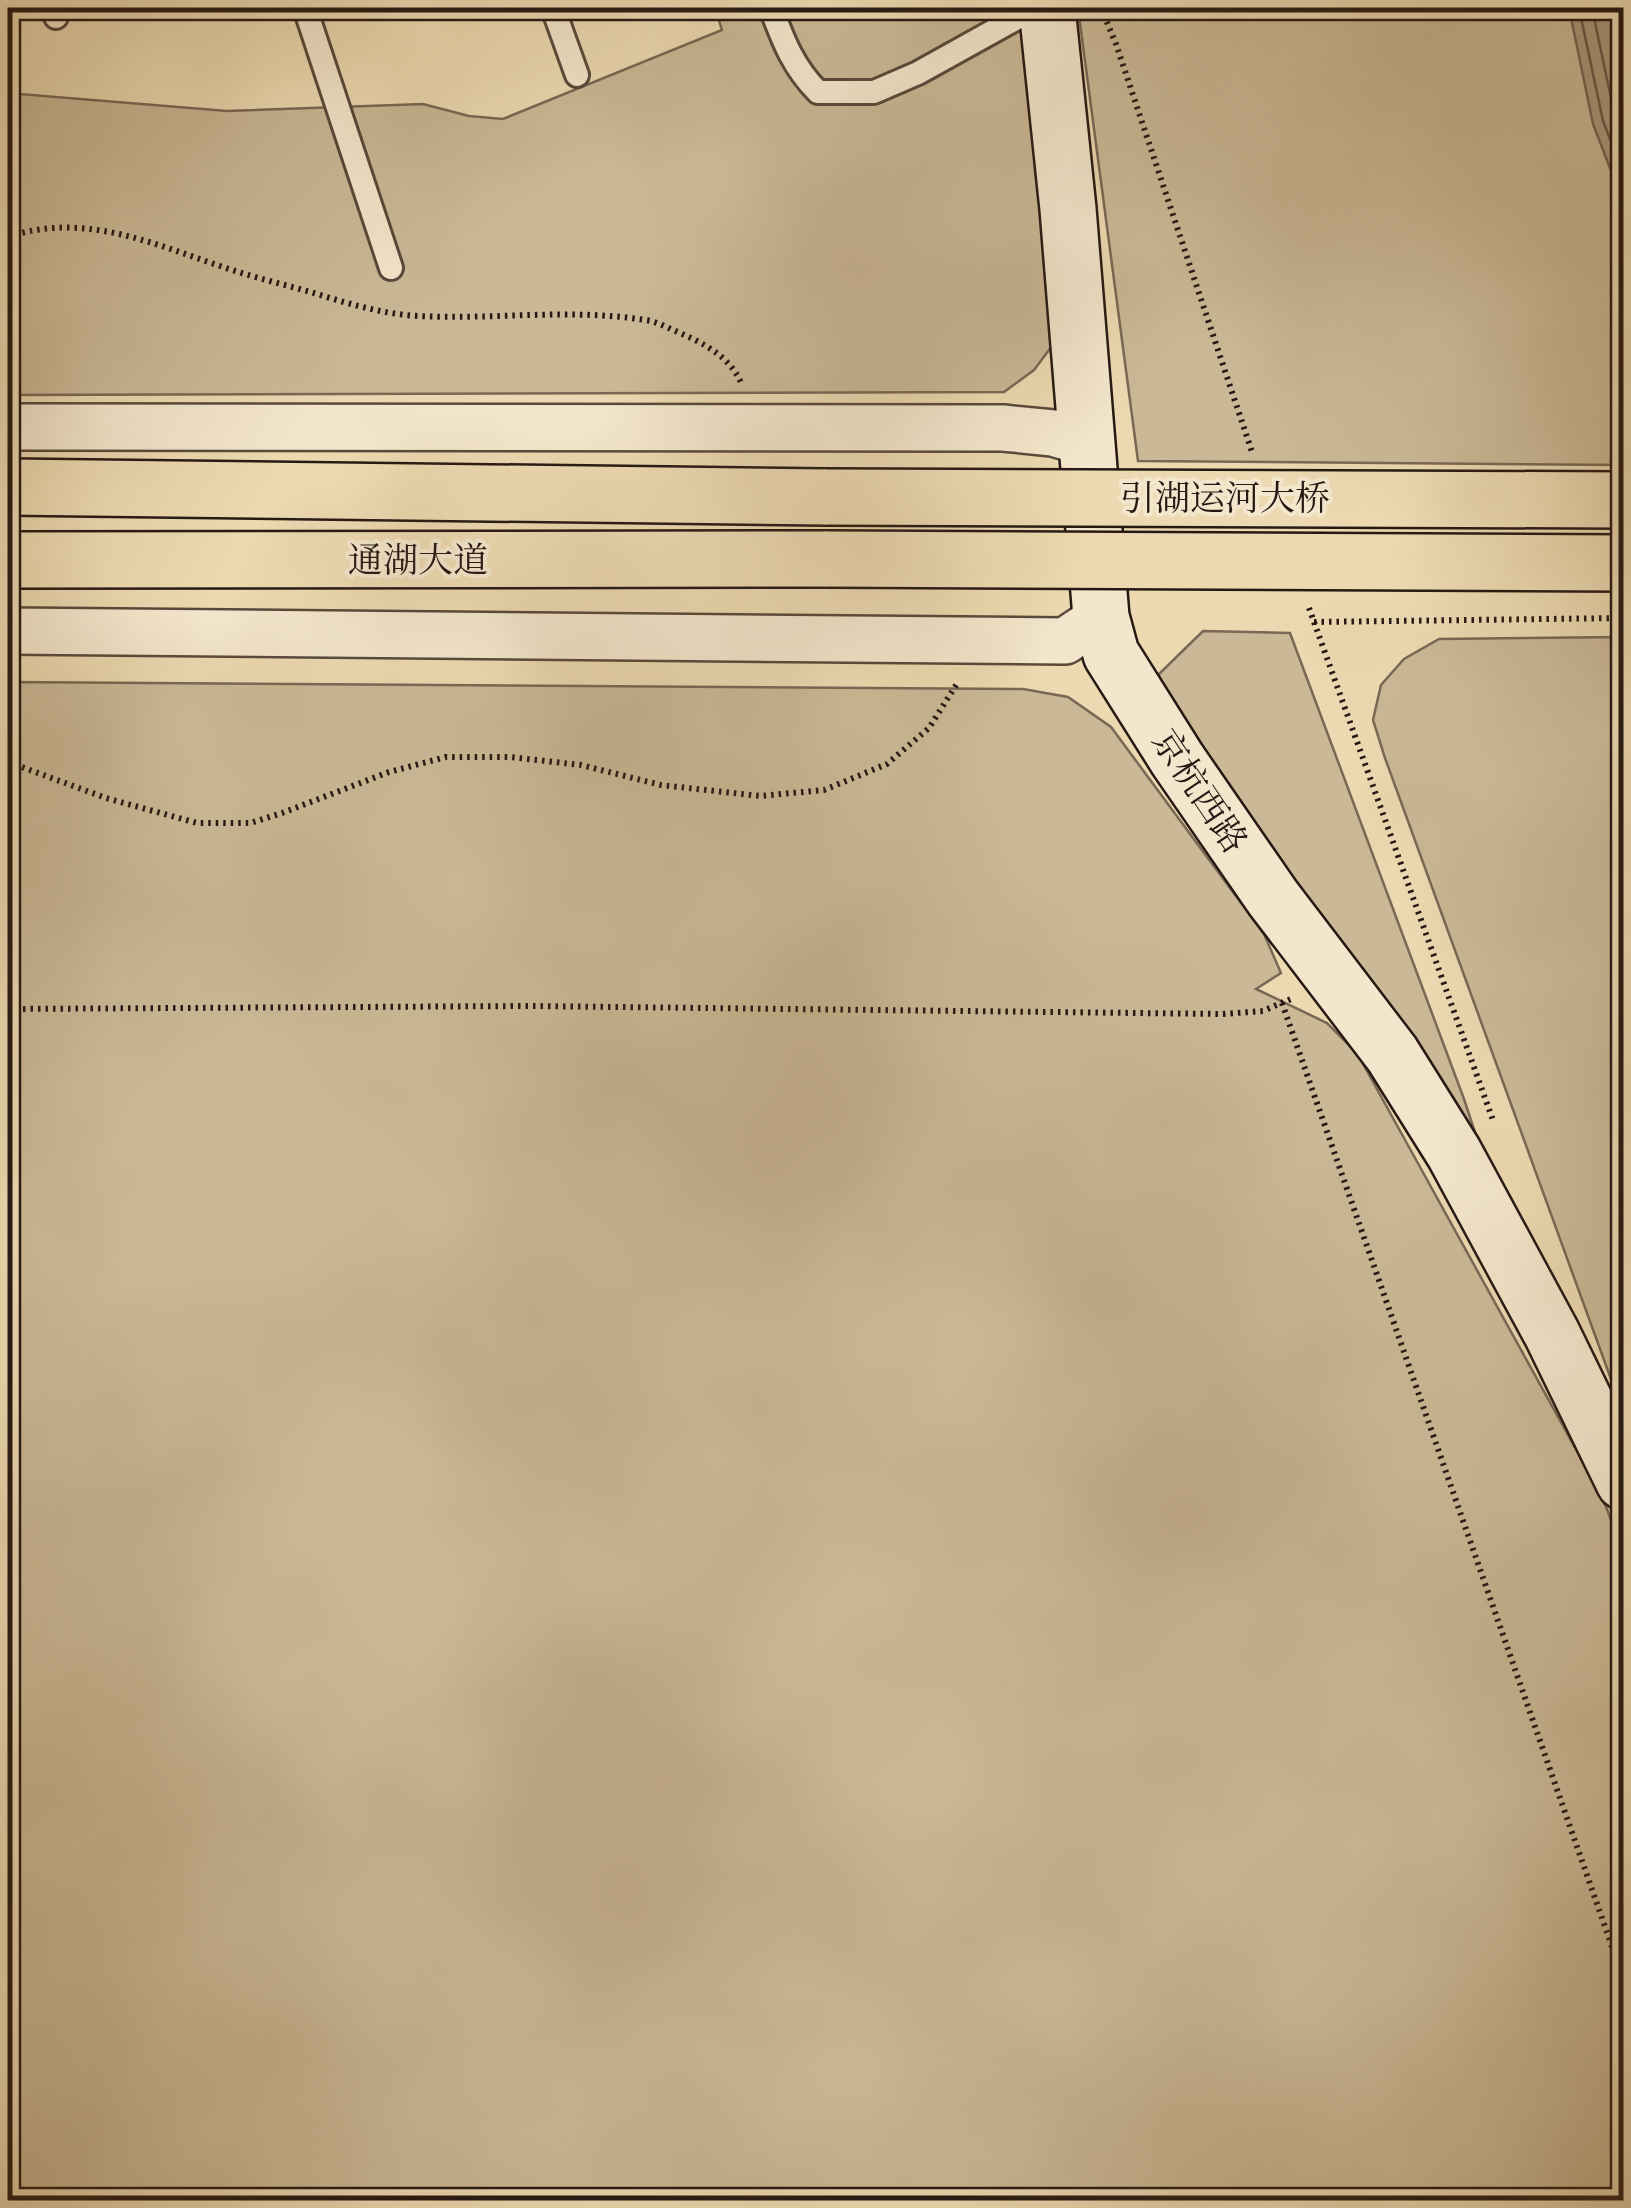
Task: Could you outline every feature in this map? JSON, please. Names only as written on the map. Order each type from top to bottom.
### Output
[{"type":"main road","name":"京杭西路","points":[[1047,8],[1101,617],[1111,654],[1273,898],[1392,1054],[1454,1153],[1552,1334],[1624,1482]]},
{"type":"main road","name":"通湖大道","points":[[8,487],[826,496]]},
{"type":"main road","name":"引湖运河大桥","points":[[826,496],[1624,500]]},
{"type":"main road","name":"通湖大道","points":[[8,560],[828,559]]},
{"type":"main road","name":"引湖运河大桥","points":[[828,559],[1624,563]]},
{"type":"street","points":[[8,427],[1003,428],[1052,432],[1088,442]]},
{"type":"street","points":[[8,631],[1065,641],[1101,617]]},
{"type":"lane","points":[[305,8],[391,268]]},
{"type":"lane","points":[[553,8],[577,75]]},
{"type":"lane","points":[[772,8],[786,51],[802,77],[818,92],[844,94],[874,92],[918,73],[1035,8]]},
{"type":"path","points":[[1101,8],[1259,472]]},
{"type":"path","points":[[1307,603],[1495,1126]]},
{"type":"path","points":[[1314,622],[1624,618]]},
{"type":"path","points":[[8,762],[106,798],[197,823],[250,823],[389,772],[446,757],[510,757],[581,766],[660,784],[760,796],[824,790],[887,764],[929,728],[962,675]]},
{"type":"path","points":[[8,1009],[530,1006],[1223,1014],[1263,1011],[1336,980]]},
{"type":"path","points":[[1282,1003],[1624,1981]]},
{"type":"shaded area","points":[[715,8],[1030,8],[1061,334],[1034,370],[1004,392],[8,395],[8,93],[227,111],[423,104],[469,116],[503,119],[722,30]]},
{"type":"shaded area","points":[[1078,8],[1623,8],[1623,465],[1138,461]]},
{"type":"shaded area","points":[[1203,631],[1290,633],[1487,1169],[1261,838],[1158,675]]},
{"type":"shaded area","points":[[1624,637],[1623,1412],[1373,720],[1381,685],[1404,659],[1439,639]]},
{"type":"shaded area","points":[[8,682],[1023,689],[1068,697],[1111,727],[1264,934],[1281,973],[1256,989],[1327,1023],[1357,1053],[1589,1473],[1624,1557],[1623,2200],[8,2200]]},
{"type":"water","points":[[1569,8],[1623,8],[1623,202],[1593,124]]}]
